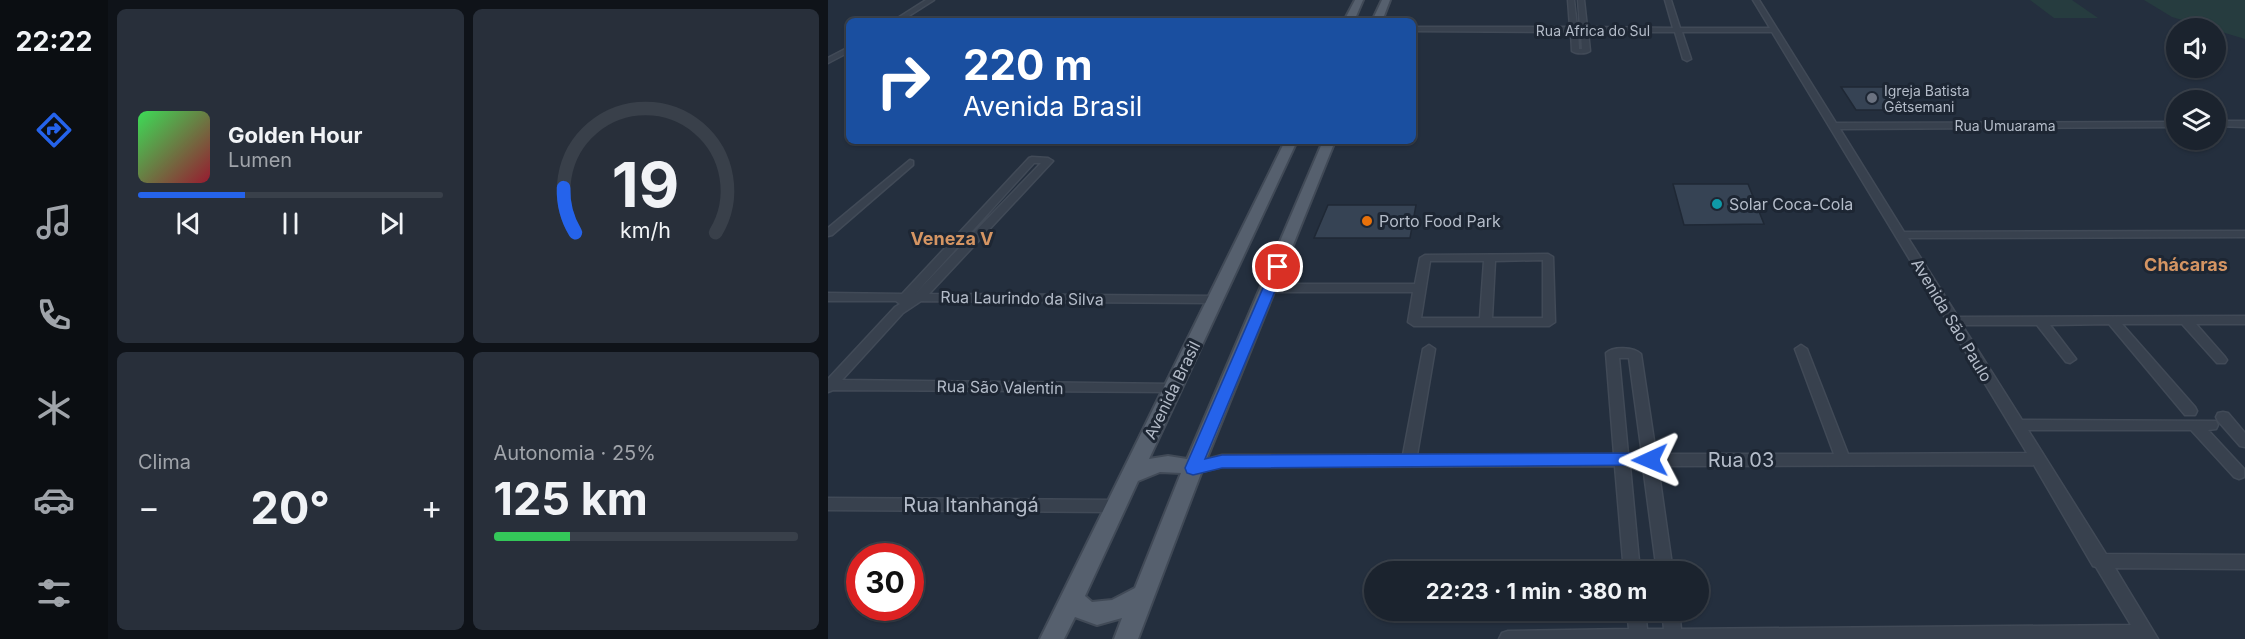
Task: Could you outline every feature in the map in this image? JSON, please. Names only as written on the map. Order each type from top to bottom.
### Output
[{"type":"main road","points":[[1350,18],[1359,0]]},
{"type":"main road","points":[[1378,18],[1386,0]]},
{"type":"main road","name":"Avenida Brasil","points":[[1052,639],[1290,144]]},
{"type":"main road","points":[[1126,639],[1193,468],[1270,288],[1328,144]]},
{"type":"main road","points":[[1130,476],[1151,465],[1193,468]]},
{"type":"main road","points":[[1072,598],[1078,607],[1096,615],[1121,608],[1145,594]]},
{"type":"street","points":[[901,18],[931,0]]},
{"type":"street","points":[[1571,0],[1576,51],[1586,51],[1581,0]]},
{"type":"street","points":[[1668,0],[1688,59]]},
{"type":"street","name":"Avenida São Paulo","points":[[1756,0],[2147,636]]},
{"type":"street","name":"Rua Africa do Sul","points":[[1416,29],[1774,30]]},
{"type":"street","points":[[828,61],[846,51]]},
{"type":"street","name":"Rua Umuarama","points":[[1833,126],[2166,124]]},
{"type":"street","points":[[2226,124],[2245,124]]},
{"type":"street","points":[[828,386],[899,310],[920,297],[1048,160],[1032,160],[904,297],[899,310]]},
{"type":"street","points":[[828,233],[910,164]]},
{"type":"street","points":[[1900,235],[2245,234]]},
{"type":"street","points":[[1548,257],[1549,322],[1414,322],[1425,258],[1490,258],[1548,257]]},
{"type":"street","points":[[1486,322],[1490,258]]},
{"type":"street","points":[[1270,288],[1420,288]]},
{"type":"street","name":"Rua Laurindo da Silva","points":[[828,297],[1215,300]]},
{"type":"street","points":[[1952,321],[2114,323],[2245,320]]},
{"type":"street","points":[[2041,322],[2070,359]]},
{"type":"street","points":[[2187,322],[2221,360]]},
{"type":"street","points":[[2114,323],[2239,473]]},
{"type":"street","points":[[1409,461],[1429,349]]},
{"type":"street","points":[[1801,349],[1843,459]]},
{"type":"street","points":[[1631,561],[1612,353],[1635,354],[1664,561]]},
{"type":"street","name":"Rua São Valentin","points":[[828,386],[1172,389]]},
{"type":"street","points":[[2016,425],[2193,418],[2217,421],[2245,442]]},
{"type":"street","name":"Rua 03","points":[[1193,468],[1222,461],[2038,459]]},
{"type":"street","name":"Rua Itanhangá","points":[[828,504],[1114,506]]},
{"type":"street","points":[[2099,561],[2245,562]]},
{"type":"street","points":[[1637,621],[1639,638]]},
{"type":"street","points":[[1672,621],[1674,638]]},
{"type":"street","points":[[1508,639],[2147,636]]},
{"type":"green space","points":[[2030,0],[2072,0],[2098,18],[2054,18]]},
{"type":"green space","points":[[2144,0],[2245,0],[2245,39],[2226,33],[2226,18],[2172,17]]},
{"type":"building","name":"Igreja Batista Gêtsemani","points":[[1841,87],[1888,87],[1904,110],[1856,110]]},
{"type":"building","name":"Solar Coca-Cola","points":[[1673,184],[1748,184],[1764,224],[1684,225]]},
{"type":"building","name":"Porto Food Park","points":[[1328,205],[1416,205],[1410,238],[1314,238]]},
{"type":"place","name":"Igreja Batista Gêtsemani","points":[[1872,98]]},
{"type":"place","name":"Solar Coca-Cola","points":[[1717,204]]},
{"type":"place","name":"Porto Food Park","points":[[1367,221]]},
{"type":"district","name":"Veneza V","points":[[952,238]]},
{"type":"district","name":"Chácaras","points":[[2186,264]]},
{"type":"route","points":[[1278,267],[1193,468],[1222,461],[1650,460]]}]
